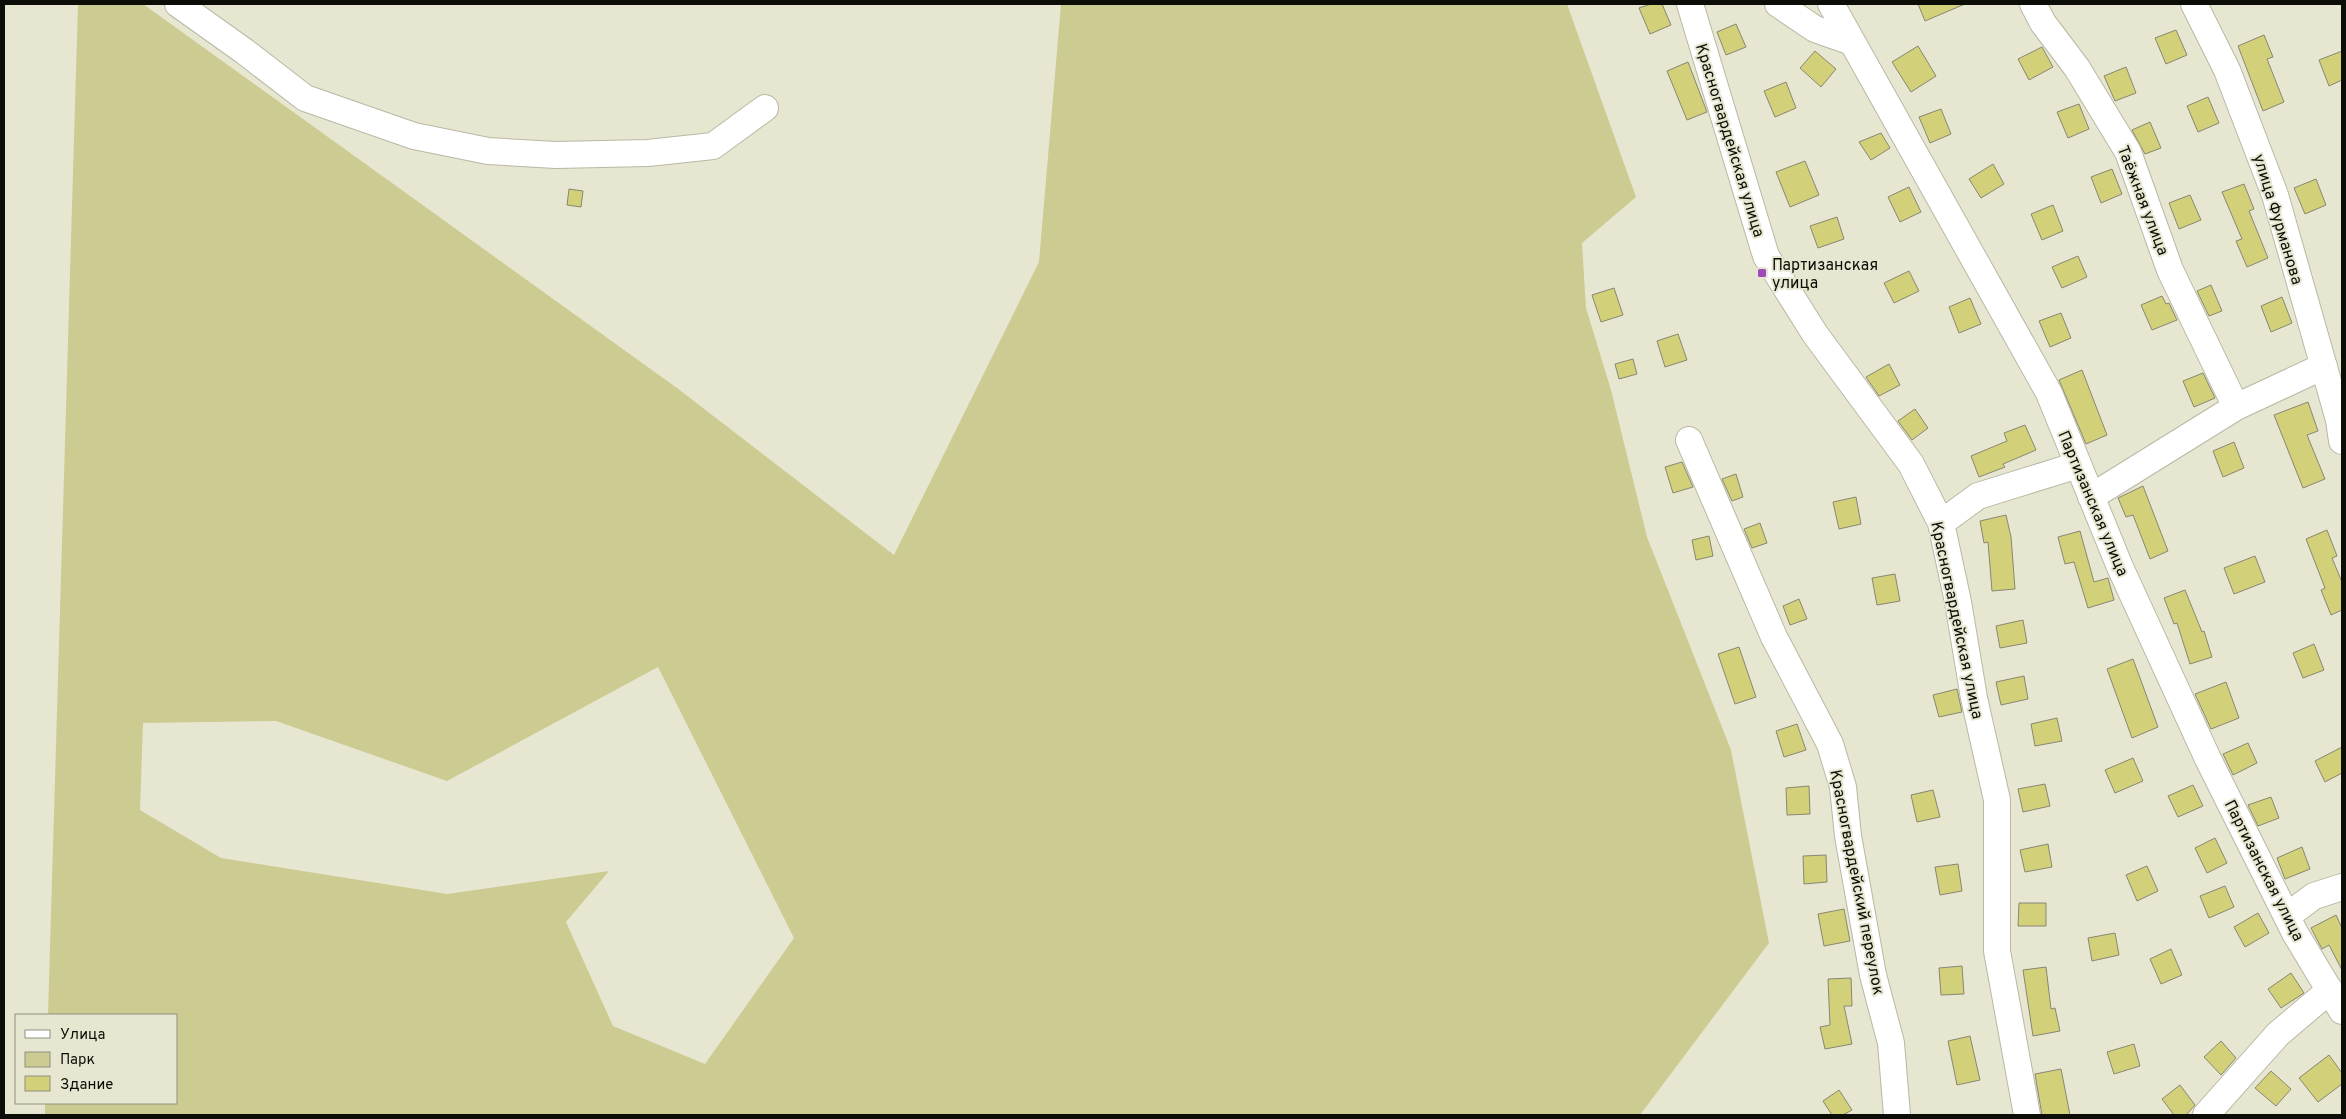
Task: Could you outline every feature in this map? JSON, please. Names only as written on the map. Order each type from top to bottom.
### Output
[{"type":"street","points":[[178,4],[305,98],[414,136],[488,151],[556,155],[648,154],[713,146],[765,108]]},
{"type":"street","name":"Красногвардейская улица","points":[[1690,4],[1766,256],[1815,334],[1911,464],[1941,523],[1958,602],[1974,698],[1997,800],[1997,951],[2027,1115]]},
{"type":"street","points":[[1778,4],[1815,29],[1852,42]]},
{"type":"street","name":"Партизанская улица","points":[[1832,4],[2049,393],[2090,497],[2208,759],[2287,916],[2336,1000]]},
{"type":"street","name":"Таёжная улица","points":[[2033,4],[2043,23],[2077,68],[2128,152],[2170,270],[2236,407]]},
{"type":"street","name":"улица Фурманова","points":[[2194,4],[2227,70],[2275,195],[2339,420],[2342,441]]},
{"type":"street","points":[[2090,497],[2236,407],[2324,366]]},
{"type":"street","name":"Красногвардейский переулок","points":[[1690,440],[1774,637],[1830,744],[1843,787],[1849,846],[1873,974],[1891,1042],[1897,1115]]},
{"type":"street","points":[[1941,523],[1978,496],[2078,465]]},
{"type":"street","points":[[2287,916],[2314,896],[2342,887]]},
{"type":"street","points":[[2206,1115],[2278,1034],[2336,1000]]},
{"type":"green space","points":[[78,4],[143,4],[677,388],[894,555],[1039,262],[1061,4],[1567,4],[1636,197],[1582,243],[1586,308],[1611,390],[1647,537],[1731,750],[1769,943],[1640,1115],[45,1115],[45,1104],[178,1104],[178,1014],[48,1014]],"holes":[[[658,667],[794,938],[705,1064],[613,1026],[566,922],[609,871],[447,894],[221,858],[140,810],[143,723],[276,721],[447,781]]]},
{"type":"building","points":[[1651,4],[1662,4],[1671,25],[1650,34],[1639,8]]},
{"type":"building","points":[[1918,4],[1965,4],[1925,21]]},
{"type":"building","points":[[1736,24],[1746,47],[1726,55],[1717,32]]},
{"type":"building","points":[[2176,30],[2187,55],[2166,64],[2155,38]]},
{"type":"building","points":[[2264,35],[2273,57],[2267,59],[2284,102],[2263,111],[2238,46]]},
{"type":"building","points":[[1918,46],[1936,76],[1911,92],[1892,62]]},
{"type":"building","points":[[2042,47],[2053,67],[2029,80],[2018,59]]},
{"type":"building","points":[[1815,51],[1836,69],[1821,87],[1800,68]]},
{"type":"building","points":[[2342,51],[2342,80],[2329,86],[2319,60]]},
{"type":"building","points":[[1688,62],[1707,112],[1687,120],[1667,71]]},
{"type":"building","points":[[2126,67],[2136,93],[2115,101],[2104,76]]},
{"type":"building","points":[[1786,82],[1796,108],[1775,117],[1764,91]]},
{"type":"building","points":[[2208,97],[2219,123],[2198,132],[2187,106]]},
{"type":"building","points":[[2079,104],[2089,129],[2068,138],[2057,112]]},
{"type":"building","points":[[1941,109],[1951,134],[1930,143],[1919,117]]},
{"type":"building","points":[[2150,122],[2161,148],[2145,154],[2132,130]]},
{"type":"building","points":[[1881,133],[1890,148],[1871,160],[1859,142]]},
{"type":"building","points":[[1805,161],[1819,195],[1790,207],[1776,172]]},
{"type":"building","points":[[1993,164],[2004,184],[1981,198],[1969,179]]},
{"type":"building","points":[[2112,169],[2122,194],[2101,203],[2091,177]]},
{"type":"building","points":[[2316,179],[2326,205],[2305,214],[2294,188]]},
{"type":"building","points":[[2244,184],[2254,209],[2249,211],[2268,258],[2247,267],[2236,241],[2242,239],[2222,192]]},
{"type":"building","points":[[1909,187],[1921,212],[1900,222],[1888,197]]},
{"type":"building","points":[[569,189],[583,191],[581,207],[567,205]]},
{"type":"building","points":[[2190,195],[2201,220],[2179,229],[2169,203]]},
{"type":"building","points":[[2053,205],[2063,231],[2042,240],[2031,214]]},
{"type":"building","points":[[1837,217],[1844,239],[1818,248],[1810,226]]},
{"type":"building","points":[[2078,256],[2087,277],[2062,288],[2052,267]]},
{"type":"building","points":[[1909,271],[1919,291],[1894,303],[1884,283]]},
{"type":"building","points":[[2211,285],[2222,311],[2209,316],[2197,291]]},
{"type":"building","points":[[1614,288],[1623,315],[1601,322],[1592,295]]},
{"type":"building","points":[[2162,296],[2166,304],[2169,303],[2177,320],[2152,330],[2141,305]]},
{"type":"building","points":[[2282,297],[2292,323],[2271,332],[2261,306]]},
{"type":"building","points":[[1970,298],[1981,324],[1959,333],[1949,307]]},
{"type":"building","points":[[2061,313],[2071,338],[2050,347],[2039,321]]},
{"type":"building","points":[[1678,334],[1687,360],[1665,367],[1657,341]]},
{"type":"building","points":[[1633,359],[1637,374],[1619,379],[1615,364]]},
{"type":"building","points":[[1889,364],[1900,385],[1879,396],[1866,377]]},
{"type":"building","points":[[2082,370],[2107,435],[2086,444],[2059,380]]},
{"type":"building","points":[[2203,373],[2215,398],[2194,407],[2183,381]]},
{"type":"building","points":[[2308,402],[2318,431],[2307,435],[2325,479],[2303,488],[2274,415]]},
{"type":"building","points":[[1915,409],[1928,428],[1912,440],[1898,421]]},
{"type":"building","points":[[2025,425],[2036,450],[2003,464],[2005,467],[1979,477],[1971,456],[2007,441],[2004,433]]},
{"type":"building","points":[[2234,442],[2244,468],[2223,477],[2213,451]]},
{"type":"building","points":[[1682,462],[1693,487],[1673,493],[1665,467]]},
{"type":"building","points":[[1736,474],[1743,497],[1732,501],[1722,479]]},
{"type":"building","points":[[2143,486],[2168,551],[2150,559],[2133,515],[2126,517],[2118,498]]},
{"type":"building","points":[[1856,497],[1861,524],[1839,529],[1833,502]]},
{"type":"building","points":[[2006,515],[2011,537],[2015,589],[1992,591],[1988,542],[1984,543],[1980,521]]},
{"type":"building","points":[[1760,523],[1767,543],[1752,548],[1744,529]]},
{"type":"building","points":[[2327,530],[2337,556],[2332,558],[2342,582],[2342,610],[2331,615],[2321,590],[2325,588],[2306,539]]},
{"type":"building","points":[[2080,531],[2094,582],[2108,578],[2114,600],[2088,608],[2074,562],[2065,564],[2058,537]]},
{"type":"building","points":[[1709,536],[1713,556],[1696,560],[1692,540]]},
{"type":"building","points":[[2255,556],[2265,582],[2234,594],[2224,568]]},
{"type":"building","points":[[1895,574],[1900,601],[1877,605],[1872,578]]},
{"type":"building","points":[[2185,590],[2202,632],[2204,631],[2212,657],[2190,664],[2177,623],[2174,624],[2164,598]]},
{"type":"building","points":[[1799,599],[1807,619],[1790,625],[1783,606]]},
{"type":"building","points":[[2023,620],[2027,643],[2000,648],[1996,626]]},
{"type":"building","points":[[2314,644],[2324,670],[2303,678],[2293,653]]},
{"type":"building","points":[[1739,647],[1756,697],[1735,704],[1718,654]]},
{"type":"building","points":[[2133,659],[2158,727],[2132,738],[2107,669]]},
{"type":"building","points":[[2024,676],[2028,699],[2001,705],[1996,682]]},
{"type":"building","points":[[2226,682],[2239,718],[2211,729],[2195,694]]},
{"type":"building","points":[[1957,689],[1962,712],[1939,717],[1933,695]]},
{"type":"building","points":[[2057,718],[2062,741],[2035,746],[2031,724]]},
{"type":"building","points":[[1797,724],[1806,750],[1784,757],[1776,731]]},
{"type":"building","points":[[2248,743],[2257,763],[2233,775],[2223,754]]},
{"type":"building","points":[[2342,747],[2342,773],[2325,782],[2315,761]]},
{"type":"building","points":[[2133,758],[2143,781],[2115,793],[2105,770]]},
{"type":"building","points":[[2045,784],[2050,806],[2023,812],[2018,789]]},
{"type":"building","points":[[2193,785],[2203,806],[2178,817],[2168,796]]},
{"type":"building","points":[[1809,786],[1810,814],[1787,815],[1786,788]]},
{"type":"building","points":[[1933,790],[1940,817],[1917,822],[1911,795]]},
{"type":"building","points":[[2271,797],[2279,818],[2258,826],[2248,805]]},
{"type":"building","points":[[2215,838],[2227,863],[2207,873],[2195,848]]},
{"type":"building","points":[[2048,844],[2052,867],[2025,872],[2020,850]]},
{"type":"building","points":[[2302,847],[2310,869],[2285,879],[2277,858]]},
{"type":"building","points":[[1826,855],[1827,882],[1804,884],[1803,856]]},
{"type":"building","points":[[1958,864],[1962,891],[1940,895],[1935,867]]},
{"type":"building","points":[[2147,866],[2158,891],[2137,901],[2126,875]]},
{"type":"building","points":[[2225,886],[2234,907],[2209,918],[2200,896]]},
{"type":"building","points":[[2019,903],[2046,903],[2046,926],[2018,926]]},
{"type":"building","points":[[1844,909],[1850,941],[1824,946],[1818,914]]},
{"type":"building","points":[[2258,913],[2269,933],[2245,947],[2234,927]]},
{"type":"building","points":[[2336,915],[2342,928],[2342,970],[2329,945],[2322,949],[2311,928]]},
{"type":"building","points":[[2115,933],[2119,955],[2092,961],[2088,938]]},
{"type":"building","points":[[2171,949],[2182,975],[2161,984],[2150,959]]},
{"type":"building","points":[[1962,966],[1964,994],[1941,995],[1939,968]]},
{"type":"building","points":[[2046,967],[2051,1009],[2055,1008],[2060,1031],[2033,1036],[2023,970]]},
{"type":"building","points":[[2291,973],[2304,993],[2281,1008],[2268,989]]},
{"type":"building","points":[[1851,978],[1852,1006],[1844,1006],[1852,1044],[1825,1049],[1820,1027],[1830,1025],[1828,979]]},
{"type":"building","points":[[1970,1036],[1980,1080],[1957,1085],[1948,1041]]},
{"type":"building","points":[[2221,1041],[2236,1058],[2221,1075],[2204,1057]]},
{"type":"building","points":[[2134,1044],[2140,1066],[2114,1074],[2107,1052]]},
{"type":"building","points":[[2329,1055],[2342,1073],[2342,1084],[2318,1102],[2299,1078]]},
{"type":"building","points":[[2061,1069],[2070,1115],[2042,1115],[2035,1074]]},
{"type":"building","points":[[2271,1071],[2291,1089],[2276,1106],[2255,1088]]},
{"type":"building","points":[[2180,1085],[2195,1105],[2186,1115],[2174,1115],[2162,1099]]},
{"type":"building","points":[[1839,1090],[1852,1110],[1843,1115],[1832,1115],[1823,1101]]},
{"type":"place","name":"Партизанская улица","points":[[1762,273]]}]
